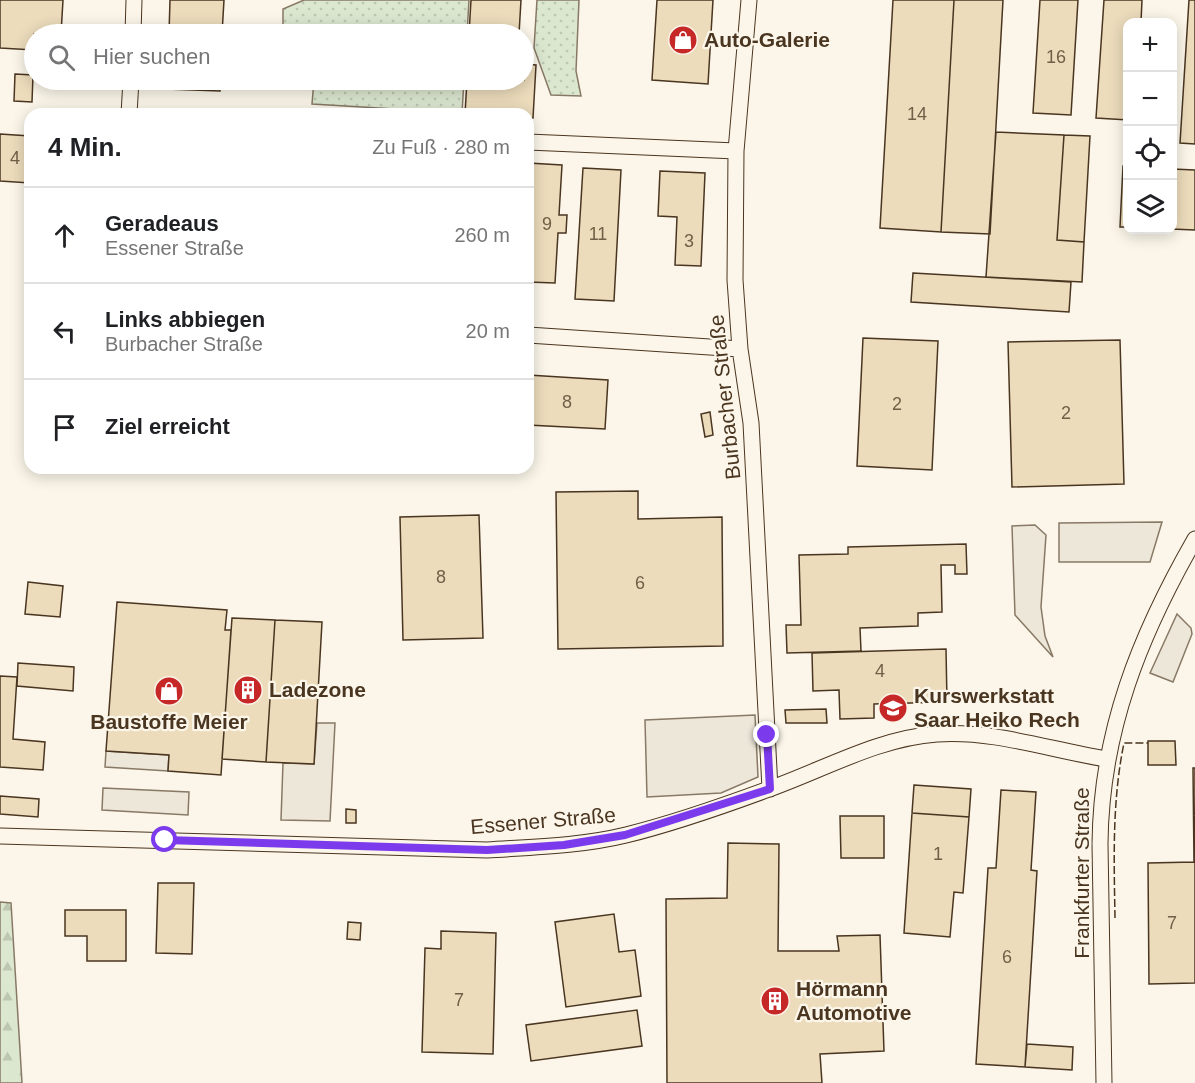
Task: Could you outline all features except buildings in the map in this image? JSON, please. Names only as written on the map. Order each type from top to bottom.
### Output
[{"type":"street","points":[[133,24],[134,0]]},
{"type":"street","name":"Burbacher Straße","points":[[749,0],[736,152],[735,280],[740,350],[751,423],[770,789]]},
{"type":"street","points":[[130,108],[131,90]]},
{"type":"street","points":[[534,142],[736,152]]},
{"type":"street","points":[[534,335],[740,350]]},
{"type":"street","name":"Frankfurter Straße","points":[[1104,1083],[1100,807],[1106,759],[1127,685],[1146,631],[1195,538]]},
{"type":"street","name":"Essener Straße","points":[[0,836],[487,850],[564,845],[625,835],[770,789],[882,746],[934,734],[965,732],[1106,759]]},
{"type":"green space","points":[[304,0],[469,0],[468,24],[283,24],[283,9]]},
{"type":"green space","points":[[537,0],[579,0],[576,71],[581,96],[551,95],[534,48]]},
{"type":"green space","points":[[313,90],[463,90],[462,108],[379,108],[312,104]]},
{"type":"green space","points":[[0,902],[11,903],[22,1083],[0,1083]]},
{"type":"shaded area","points":[[1162,522],[1150,562],[1059,562],[1059,523]]},
{"type":"shaded area","points":[[1035,525],[1046,535],[1041,607],[1045,636],[1053,657],[1015,615],[1012,526]]},
{"type":"shaded area","points":[[1177,614],[1191,628],[1192,634],[1173,682],[1150,673]]},
{"type":"shaded area","points":[[755,715],[758,777],[721,793],[647,797],[645,720]]},
{"type":"shaded area","points":[[317,723],[335,723],[330,821],[281,820],[283,763],[314,764]]},
{"type":"shaded area","points":[[106,751],[169,755],[168,771],[105,767]]},
{"type":"shaded area","points":[[103,788],[189,792],[188,815],[102,810]]},
{"type":"fence","points":[[1115,918],[1114,852],[1117,787],[1124,743],[1148,743]]},
{"type":"place","name":"Auto-Galerie","points":[[683,40]]},
{"type":"place","name":"Ladezone","points":[[248,690]]},
{"type":"place","name":"Baustoffe Meier","points":[[169,691]]},
{"type":"place","name":"Kurswerkstatt Saar Heiko Rech","points":[[893,708]]},
{"type":"place","name":"Hörmann Automotive","points":[[775,1001]]},
{"type":"route","points":[[165,840],[487,850],[564,845],[625,835],[696,815],[770,789],[767,735]]}]
